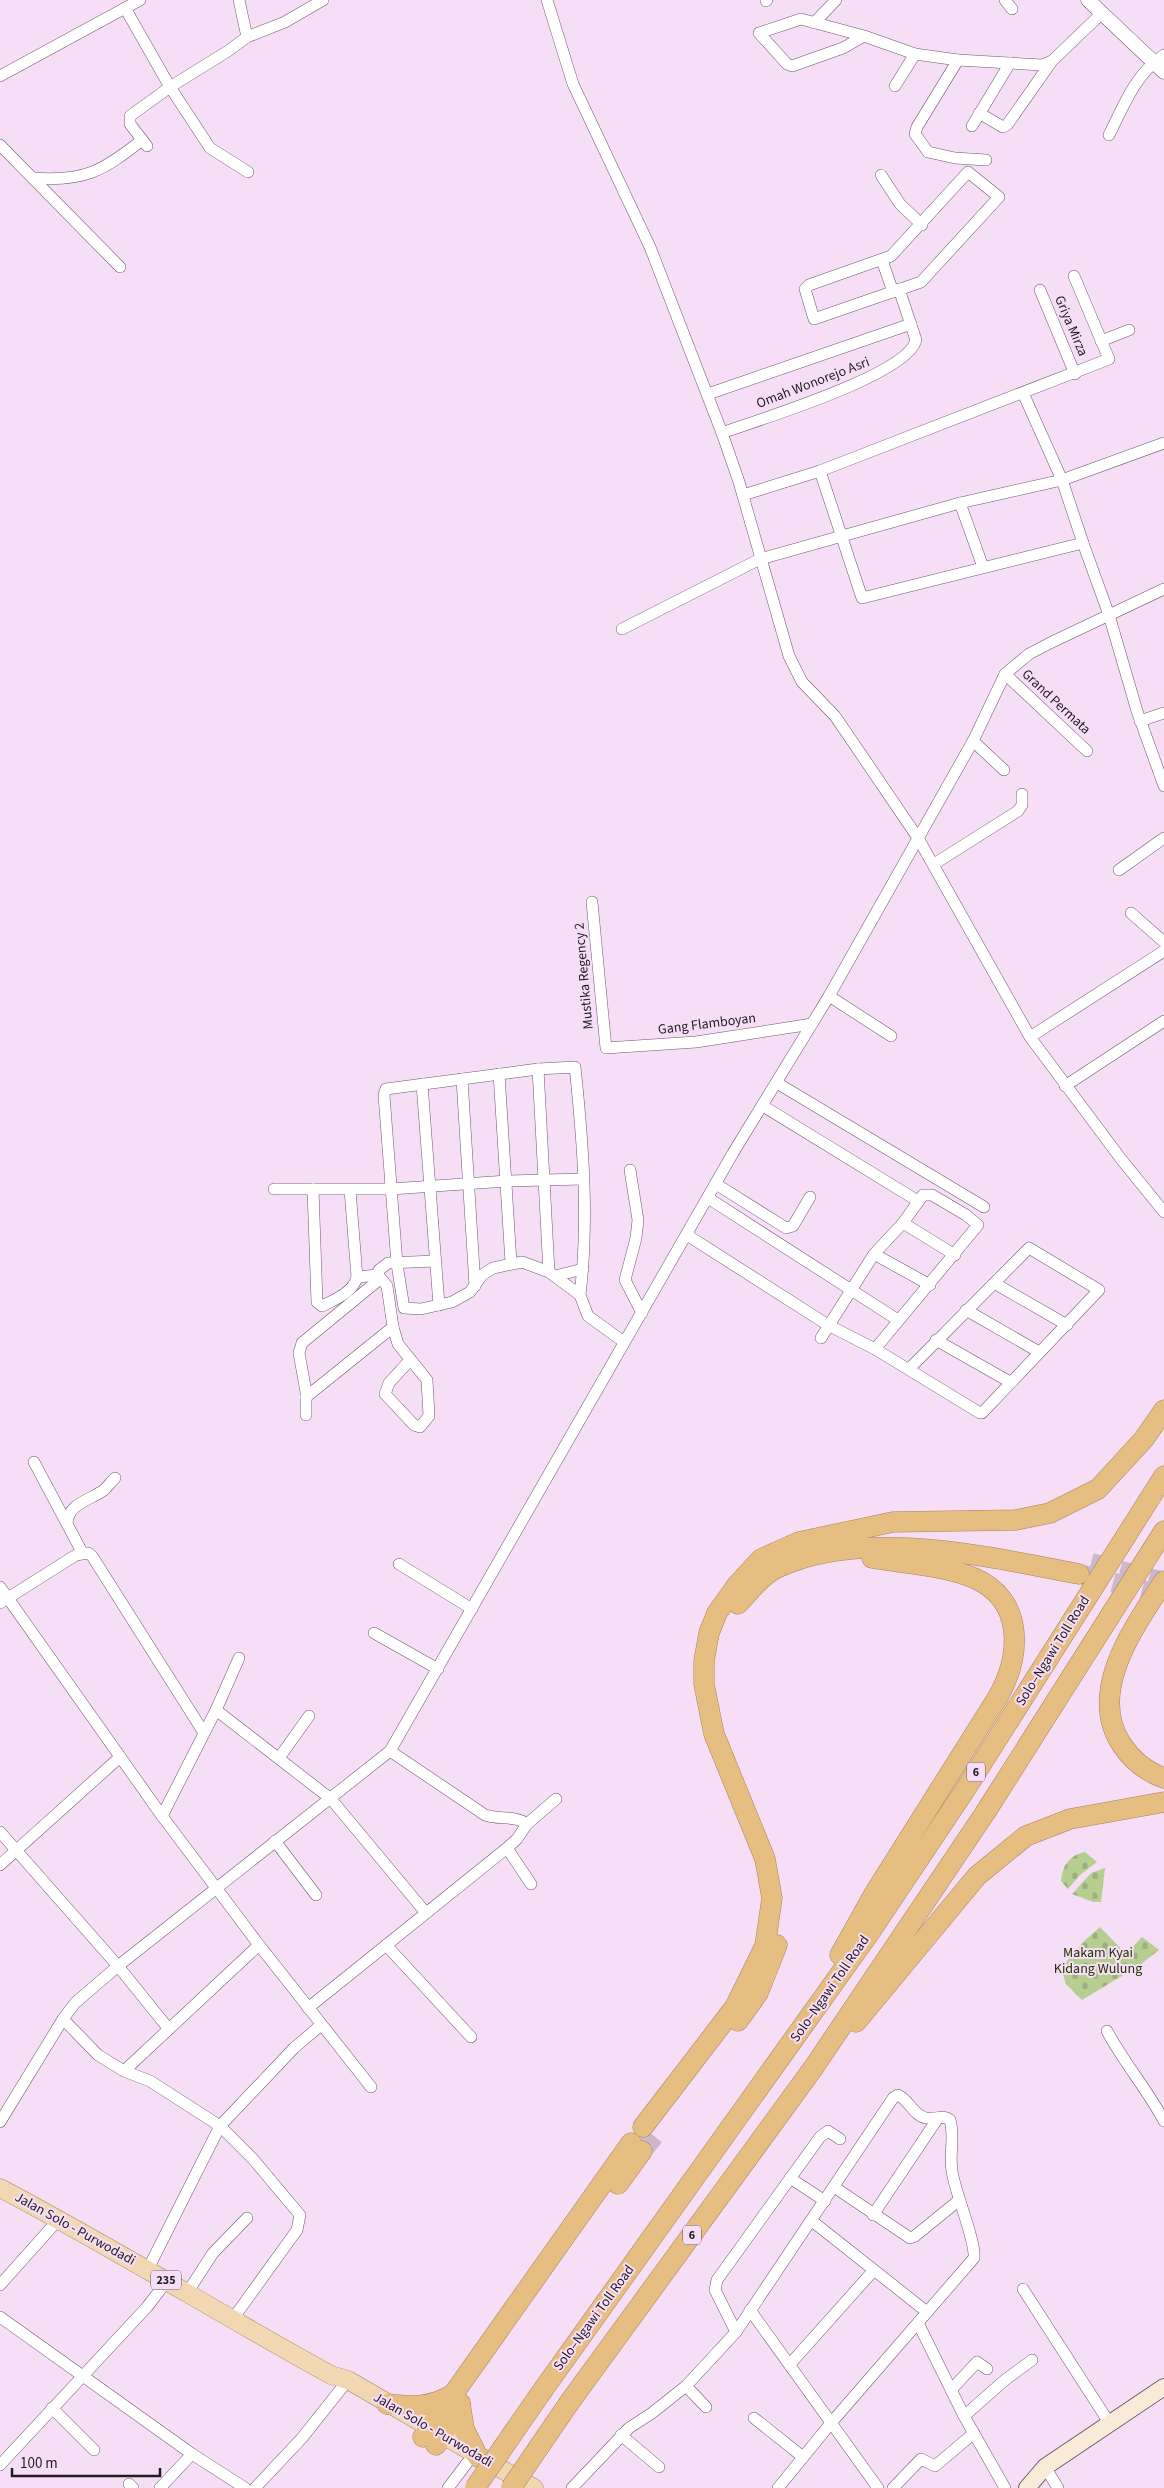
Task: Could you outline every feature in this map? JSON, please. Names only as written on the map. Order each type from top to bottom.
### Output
[{"type":"highway","points":[[432,2436],[456,2399],[515,2324],[735,2007],[764,1946],[772,1898],[765,1859],[714,1734],[704,1684],[704,1661],[709,1633],[717,1613],[737,1585],[761,1559],[800,1542],[893,1522],[1016,1520],[1050,1513],[1098,1489],[1144,1440],[1164,1410]]},
{"type":"highway","name":"Solo–Ngawi Toll Road","points":[[475,2488],[868,1935],[968,1784],[1164,1476]]},
{"type":"highway","name":"Solo–Ngawi Toll Road","points":[[511,2488],[569,2403],[814,2067],[990,1804],[1164,1531]]},
{"type":"highway","points":[[642,2139],[758,1993],[776,1952],[784,1910],[781,1874],[770,1838],[725,1735],[718,1703],[716,1652],[736,1606],[775,1569],[820,1552],[836,1552],[873,1547],[982,1556],[1082,1568],[1002,1546],[848,1532]]},
{"type":"highway","points":[[780,2061],[874,1894],[998,1697],[1007,1681],[1014,1661],[1015,1634],[1011,1617],[999,1596],[975,1579],[952,1572],[836,1552]]},
{"type":"highway","points":[[1164,1581],[1135,1626],[1111,1677],[1110,1723],[1127,1753],[1155,1775],[1164,1778]]},
{"type":"highway","points":[[814,2067],[870,2008],[977,1876],[1026,1836],[1070,1819],[1164,1802]]},
{"type":"highway","points":[[376,2402],[426,2406],[456,2399]]},
{"type":"highway","points":[[456,2399],[472,2460]]},
{"type":"main road","name":"Jalan Solo - Purwodadi","points":[[0,2188],[148,2269],[232,2320],[331,2375],[472,2460],[511,2488]]},
{"type":"main road","points":[[1027,2488],[1046,2467],[1164,2387]]},
{"type":"main road","name":"Jalan Solo - Purwodadi","points":[[472,2460],[534,2488]]},
{"type":"street","points":[[0,76],[140,0]]},
{"type":"street","points":[[239,0],[247,37]]},
{"type":"street","points":[[33,178],[68,179],[88,175],[145,143],[130,124],[130,116],[170,87],[247,37],[284,22],[323,0]]},
{"type":"street","points":[[547,0],[573,84],[650,247],[708,394],[743,496],[789,656],[802,682],[835,716],[918,838],[1030,1037],[1065,1086],[1164,1212]]},
{"type":"street","points":[[814,22],[836,0]]},
{"type":"street","points":[[1088,0],[1159,58],[1164,72]]},
{"type":"street","points":[[125,8],[170,87],[210,148],[248,172]]},
{"type":"street","points":[[980,113],[1005,127],[1052,61],[1102,13]]},
{"type":"street","points":[[864,36],[843,48],[792,66],[787,64],[759,33],[801,19],[864,36],[916,54],[958,60],[1042,65],[1052,61]]},
{"type":"street","points":[[895,86],[916,54]]},
{"type":"street","points":[[1109,135],[1139,78],[1159,58]]},
{"type":"street","points":[[958,60],[917,127],[915,134],[928,152],[955,158],[986,160]]},
{"type":"street","points":[[972,126],[1010,63]]},
{"type":"street","points":[[0,145],[120,267]]},
{"type":"street","points":[[968,172],[998,197],[921,282],[814,319],[805,290],[809,284],[882,260],[897,251],[922,225],[968,172]]},
{"type":"street","points":[[880,175],[900,204],[922,225]]},
{"type":"street","name":"Omah Wonorejo Asri","points":[[722,433],[856,384],[880,373],[914,345],[916,340],[911,324],[882,260]]},
{"type":"street","name":"Griya Mirza","points":[[1040,290],[1075,374],[1109,359],[1074,276]]},
{"type":"street","name":"Omah Wonorejo Asri","points":[[708,394],[911,324]]},
{"type":"street","name":"Griya Mirza","points":[[1101,341],[1129,330]]},
{"type":"street","points":[[743,496],[820,471],[1075,374]]},
{"type":"street","points":[[1023,393],[1062,480],[1110,615],[1140,721],[1160,764],[1164,786]]},
{"type":"street","points":[[622,629],[760,559],[840,535],[960,503],[1062,480],[1164,443]]},
{"type":"street","points":[[820,471],[862,598],[1083,543]]},
{"type":"street","points":[[960,503],[983,567]]},
{"type":"street","points":[[0,2122],[63,2019],[76,2003],[118,1966],[216,1887],[390,1751],[733,1152],[829,996],[973,742],[1005,674],[1029,654],[1164,588]]},
{"type":"street","name":"Grand Permata","points":[[1005,674],[1087,751]]},
{"type":"street","points":[[1140,721],[1164,713]]},
{"type":"street","points":[[973,742],[1004,770]]},
{"type":"street","points":[[934,864],[1018,811],[1022,805],[1022,794]]},
{"type":"street","points":[[1119,870],[1164,838]]},
{"type":"street","name":"Mustika Regency 2","points":[[592,902],[606,1048]]},
{"type":"street","points":[[1132,913],[1164,942]]},
{"type":"street","points":[[1030,1037],[1164,951]]},
{"type":"street","points":[[829,996],[892,1036]]},
{"type":"street","points":[[1065,1086],[1164,1021]]},
{"type":"street","name":"Gang Flamboyan","points":[[606,1048],[696,1042],[812,1024]]},
{"type":"street","points":[[580,1295],[552,1274],[532,1264],[510,1263],[493,1268],[482,1275],[475,1286],[459,1300],[421,1308],[404,1308],[397,1264],[390,1189],[384,1092],[390,1087],[538,1069],[575,1067],[584,1179],[583,1269],[580,1295],[588,1316],[624,1342]]},
{"type":"street","points":[[538,1069],[552,1274]]},
{"type":"street","points":[[499,1074],[507,1181],[510,1263]]},
{"type":"street","points":[[462,1079],[475,1286]]},
{"type":"street","points":[[777,1083],[984,1207]]},
{"type":"street","points":[[422,1084],[439,1305]]},
{"type":"street","points":[[763,1106],[913,1198]]},
{"type":"street","points":[[630,1170],[638,1220],[636,1238],[625,1280],[627,1288],[642,1313]]},
{"type":"street","points":[[274,1188],[390,1189],[507,1181],[584,1179]]},
{"type":"street","points":[[716,1184],[786,1228],[794,1226],[810,1197]]},
{"type":"street","points":[[313,1189],[319,1305],[322,1306],[337,1299],[354,1286],[357,1277],[350,1190]]},
{"type":"street","points":[[821,1338],[874,1254],[902,1223],[920,1198],[927,1194],[932,1195],[966,1215],[978,1225],[875,1349]]},
{"type":"street","points":[[708,1198],[898,1320]]},
{"type":"street","points":[[902,1223],[955,1255]]},
{"type":"street","points":[[687,1235],[828,1325],[875,1349],[982,1413],[1099,1290],[1031,1248],[1027,1249],[909,1369]]},
{"type":"street","points":[[874,1254],[930,1285]]},
{"type":"street","points":[[306,1416],[306,1397],[299,1353],[302,1343],[379,1277],[383,1266],[388,1263],[435,1261]]},
{"type":"street","points":[[552,1274],[583,1269]]},
{"type":"street","points":[[357,1277],[379,1277],[387,1286],[393,1328],[398,1344],[427,1380],[429,1416],[420,1427],[410,1421],[385,1394],[389,1383],[410,1360]]},
{"type":"street","points":[[994,1283],[1067,1325]]},
{"type":"street","points":[[966,1310],[1040,1352]]},
{"type":"street","points":[[306,1397],[393,1328]]},
{"type":"street","points":[[936,1340],[1010,1382]]},
{"type":"street","points":[[34,1462],[82,1552],[92,1556],[204,1733]]},
{"type":"street","points":[[68,1524],[70,1513],[74,1508],[104,1489],[115,1478]]},
{"type":"street","points":[[4,1601],[82,1552]]},
{"type":"street","points":[[399,1564],[472,1609]]},
{"type":"street","points":[[0,1587],[4,1601],[162,1816],[259,1945],[371,2087]]},
{"type":"street","points":[[374,1633],[438,1669]]},
{"type":"street","points":[[162,1816],[216,1710],[239,1658]]},
{"type":"street","points":[[216,1710],[331,1799],[426,1913]]},
{"type":"street","points":[[279,1758],[308,1716]]},
{"type":"street","points":[[390,1751],[485,1815],[496,1818],[517,1818],[527,1824]]},
{"type":"street","points":[[0,1865],[120,1757]]},
{"type":"street","points":[[308,2008],[506,1848],[525,1829],[527,1824],[556,1799]]},
{"type":"street","points":[[0,1832],[118,1966],[168,2028]]},
{"type":"street","points":[[275,1841],[316,1895]]},
{"type":"street","points":[[506,1848],[531,1884]]},
{"type":"street","points":[[124,2071],[259,1945]]},
{"type":"street","points":[[386,1945],[471,2037]]},
{"type":"street","points":[[63,2019],[98,2055],[124,2071],[150,2081],[220,2126],[253,2158],[301,2217],[297,2230],[232,2320]]},
{"type":"street","points":[[148,2269],[220,2126],[294,2048],[321,2025]]},
{"type":"street","points":[[1107,2031],[1128,2068],[1137,2077],[1164,2121]]},
{"type":"street","points":[[572,2488],[621,2435],[686,2386],[736,2332],[896,2096],[902,2096],[919,2115],[926,2118],[948,2118],[952,2125],[951,2169],[958,2201],[974,2249],[974,2258],[832,2422],[778,2488]]},
{"type":"street","points":[[873,2214],[938,2118]]},
{"type":"street","points":[[736,2332],[714,2285],[824,2133],[828,2131],[840,2139]]},
{"type":"street","points":[[790,2178],[825,2201]]},
{"type":"street","points":[[834,2187],[910,2238],[913,2238],[958,2201]]},
{"type":"street","points":[[187,2293],[213,2253],[246,2218]]},
{"type":"street","points":[[0,2285],[59,2219]]},
{"type":"street","points":[[812,2221],[927,2312]]},
{"type":"street","points":[[790,2363],[874,2270]]},
{"type":"street","points":[[0,2465],[147,2307],[167,2281]]},
{"type":"street","points":[[1023,2289],[1110,2424]]},
{"type":"street","points":[[750,2310],[790,2363],[878,2488]]},
{"type":"street","points":[[0,2317],[192,2454],[246,2488]]},
{"type":"street","points":[[918,2323],[964,2416],[1004,2488]]},
{"type":"street","points":[[964,2416],[1005,2380],[1032,2360]]},
{"type":"street","points":[[951,2390],[977,2362],[987,2369]]},
{"type":"street","points":[[255,2488],[302,2438],[345,2385]]},
{"type":"street","points":[[686,2386],[706,2408]]},
{"type":"street","points":[[52,2408],[94,2450]]},
{"type":"street","points":[[754,2418],[804,2457]]},
{"type":"street","points":[[894,2488],[921,2459],[935,2466],[974,2433]]},
{"type":"street","points":[[621,2435],[659,2467]]},
{"type":"street","points":[[160,2488],[192,2454]]},
{"type":"street","points":[[448,2488],[472,2460]]},
{"type":"street","points":[[1046,2467],[1058,2488]]},
{"type":"green space","points":[[1085,1852],[1097,1862],[1080,1875],[1068,1889],[1061,1881],[1063,1870],[1071,1858]]},
{"type":"green space","points":[[1105,1868],[1101,1902],[1093,1902],[1072,1894],[1091,1873]]},
{"type":"green space","name":"Makam Kyai Kidang Wulung","points":[[1100,1927],[1126,1954],[1142,1937],[1159,1950],[1140,1965],[1082,2000],[1066,1984],[1063,1974],[1064,1965],[1083,1942]]},
{"type":"tunnel","points":[[1091,1563],[1164,1582]]},
{"type":"tunnel","points":[[1084,1575],[1164,1596]]},
{"type":"tunnel","points":[[642,2151],[654,2136]]}]
